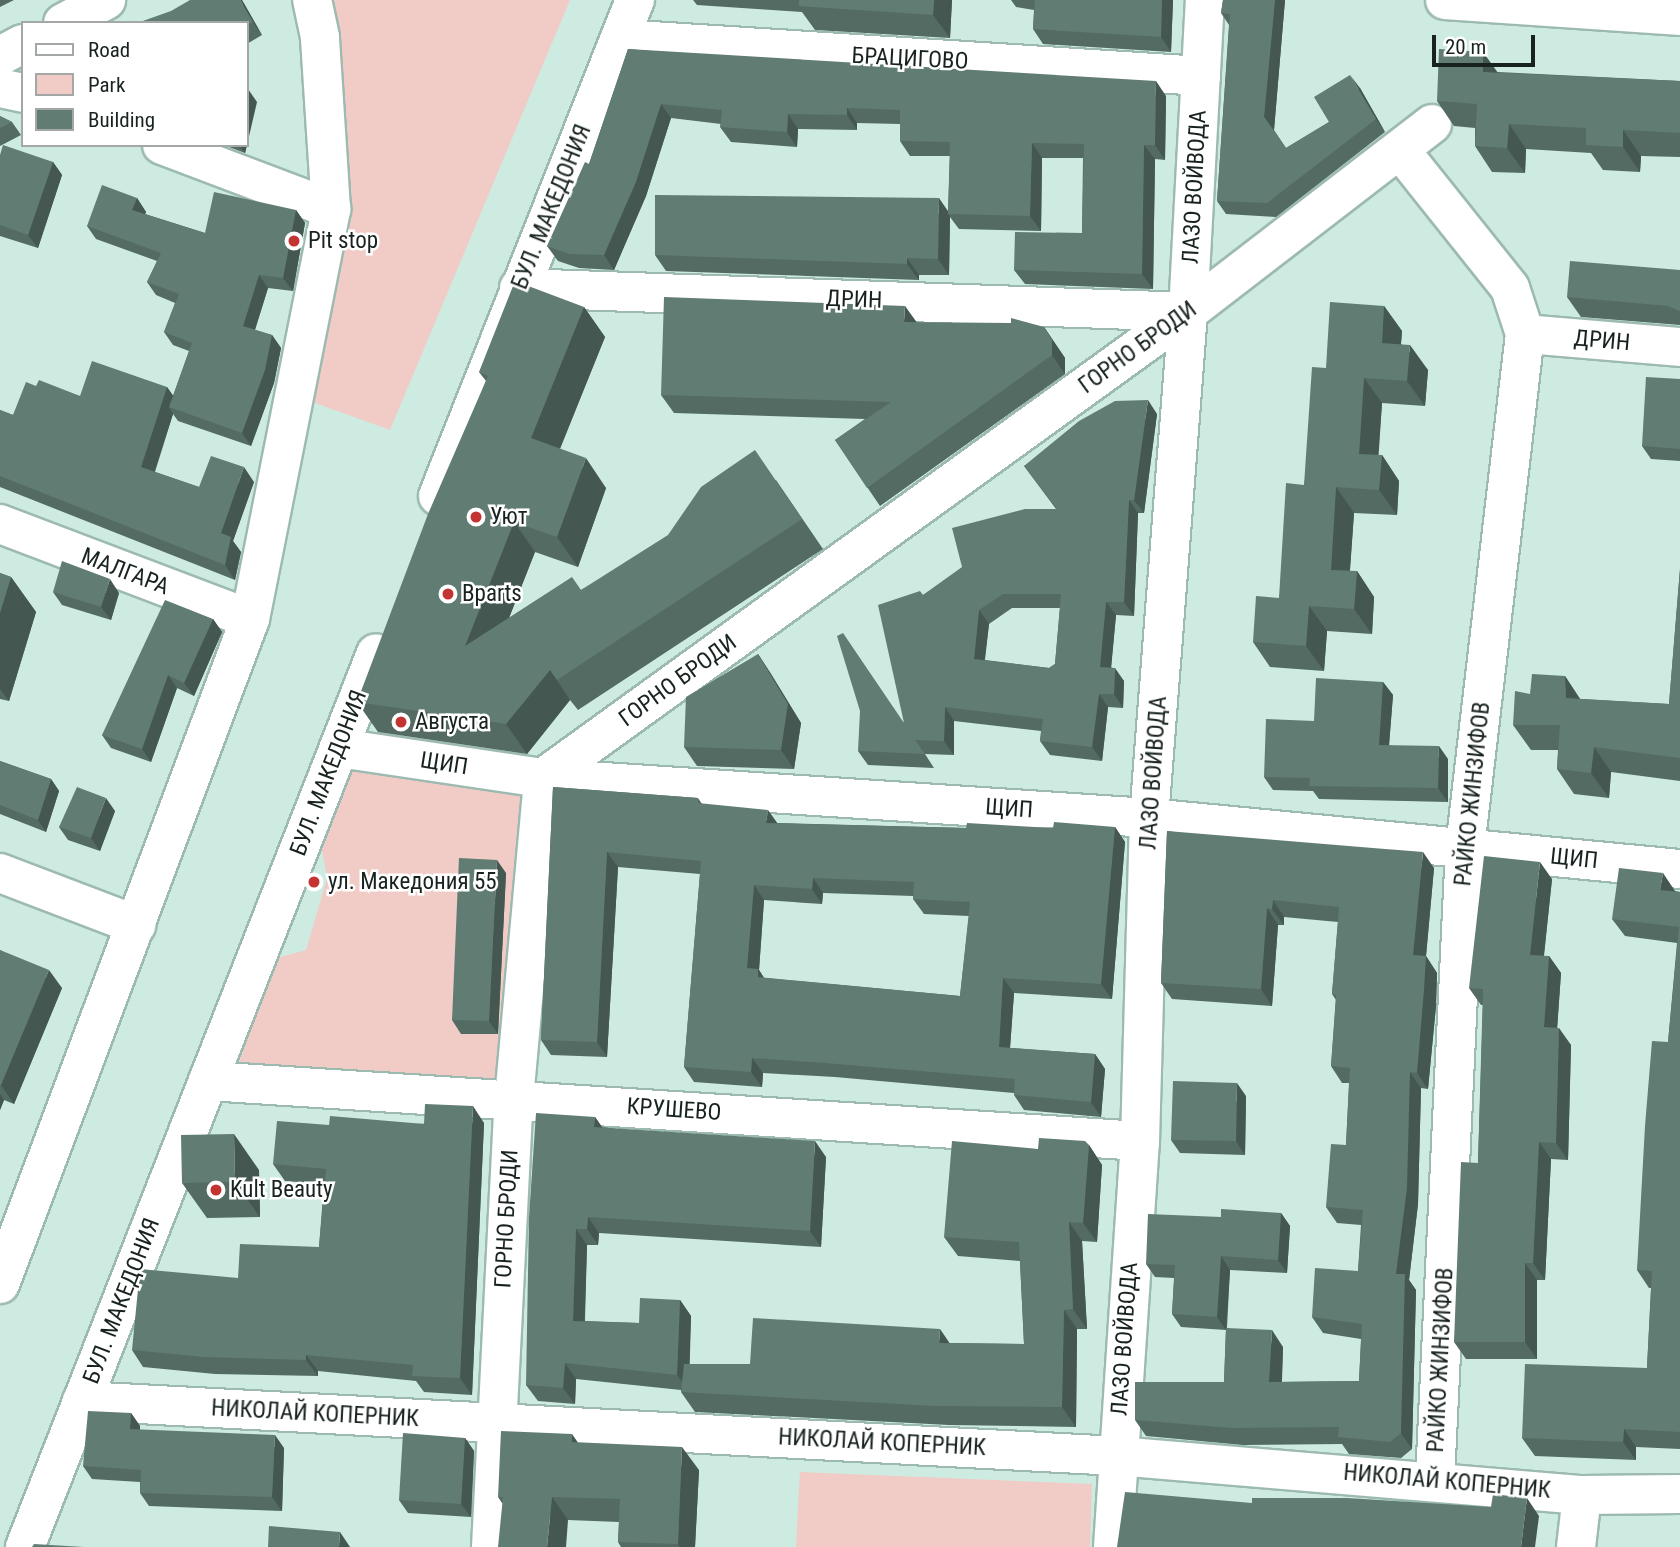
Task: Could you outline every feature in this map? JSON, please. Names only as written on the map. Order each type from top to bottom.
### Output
[{"type":"street","points":[[67,21],[106,0]]},
{"type":"street","points":[[0,1284],[250,620],[331,209],[320,37],[312,0]]},
{"type":"street","name":"БУЛ. МАКЕДОНИЯ","points":[[424,531],[635,0]]},
{"type":"street","name":"ЛАЗО ВОЙВОДА","points":[[1112,1547],[1140,1141],[1149,818],[1188,312],[1205,0]]},
{"type":"street","points":[[1445,0],[1680,16]]},
{"type":"street","name":"БРАЦИГОВО","points":[[620,39],[1201,76]]},
{"type":"street","points":[[0,56],[21,45]]},
{"type":"street","points":[[0,88],[21,93]]},
{"type":"street","name":"ГОРНО БРОДИ","points":[[491,1547],[514,1099],[543,778],[1188,312],[1432,124]]},
{"type":"street","points":[[167,147],[331,209]]},
{"type":"street","name":"РАЙКО ЖИНЗИФОВ","points":[[1400,150],[1510,288],[1524,334],[1465,848],[1435,1480]]},
{"type":"street","name":"ДРИН","points":[[519,288],[1188,312]]},
{"type":"street","name":"ДРИН","points":[[1524,334],[1680,347]]},
{"type":"street","name":"МАЛГАРА","points":[[0,524],[250,620]]},
{"type":"street","name":"БУЛ. МАКЕДОНИЯ","points":[[25,1547],[389,620]]},
{"type":"street","name":"ЩИП","points":[[339,748],[543,778],[1149,818],[1680,869]]},
{"type":"street","points":[[0,873],[136,925]]},
{"type":"street","name":"КРУШЕВО","points":[[208,1081],[1140,1141]]},
{"type":"street","name":"НИКОЛАЙ КОПЕРНИК","points":[[82,1401],[1117,1456],[1582,1494],[1680,1494]]},
{"type":"street","points":[[1576,1547],[1582,1494]]},
{"type":"green space","points":[[333,0],[570,0],[390,430],[304,399],[333,168],[339,29]]},
{"type":"green space","points":[[347,766],[532,791],[504,1087],[237,1068],[277,958],[306,950],[327,878],[320,839]]},
{"type":"green space","points":[[800,1472],[1092,1484],[1090,1547],[796,1547]]},
{"type":"building","points":[[190,0],[240,0],[253,22],[248,24],[248,21],[143,21],[171,11]]},
{"type":"building","points":[[799,0],[934,0],[933,15],[799,6]]},
{"type":"building","points":[[1035,0],[1162,0],[1161,37],[1033,29]]},
{"type":"building","points":[[1223,0],[1275,0],[1264,117],[1286,148],[1329,122],[1314,97],[1350,75],[1376,119],[1267,203],[1217,201],[1230,14],[1221,13]]},
{"type":"building","points":[[628,49],[1156,81],[1155,145],[1144,145],[1142,274],[1014,270],[1015,232],[1082,233],[1084,144],[1032,143],[1030,216],[948,214],[950,142],[900,141],[900,110],[847,108],[847,115],[788,114],[787,132],[720,127],[722,110],[661,104],[636,182],[604,255],[569,254],[547,246],[585,162],[589,164]]},
{"type":"building","points":[[1439,49],[1483,52],[1483,72],[1680,81],[1680,133],[1623,130],[1623,147],[1586,145],[1586,128],[1509,124],[1507,148],[1475,146],[1477,104],[1437,101]]},
{"type":"building","points":[[0,116],[12,122],[0,128]]},
{"type":"building","points":[[3,145],[53,162],[28,235],[0,225],[0,155]]},
{"type":"building","points":[[102,185],[137,198],[132,210],[205,233],[214,192],[296,210],[283,278],[259,275],[243,326],[272,335],[265,370],[242,433],[169,407],[192,343],[164,332],[179,294],[147,282],[161,253],[87,226]]},
{"type":"building","points":[[655,195],[939,198],[938,259],[907,258],[907,264],[655,255]]},
{"type":"building","points":[[1570,261],[1680,270],[1680,311],[1668,306],[1567,297]]},
{"type":"building","points":[[515,281],[584,307],[531,438],[586,458],[557,537],[514,522],[465,646],[572,577],[581,590],[668,535],[701,487],[755,450],[802,519],[557,680],[550,670],[506,724],[357,702],[428,514],[488,376],[479,372]]},
{"type":"building","points":[[664,297],[905,306],[904,322],[1011,323],[1011,318],[1044,327],[1052,340],[1052,355],[867,488],[835,440],[891,402],[661,395]]},
{"type":"building","points":[[1330,302],[1384,306],[1382,343],[1410,345],[1407,381],[1364,378],[1359,454],[1382,455],[1379,490],[1336,487],[1331,570],[1357,571],[1354,609],[1309,606],[1306,646],[1253,642],[1256,596],[1279,598],[1286,483],[1304,485],[1312,367],[1326,368]]},
{"type":"building","points":[[92,361],[167,387],[141,467],[199,487],[211,456],[244,467],[221,533],[231,537],[225,565],[0,476],[0,410],[13,415],[26,382],[36,386],[39,380],[80,396]]},
{"type":"building","points":[[1646,377],[1680,379],[1680,449],[1642,446]]},
{"type":"building","points":[[1148,400],[1134,500],[1129,500],[1124,602],[1106,602],[1100,667],[1115,668],[1114,694],[1099,694],[1092,747],[1040,741],[1043,719],[945,707],[944,741],[915,740],[925,754],[858,751],[860,711],[837,636],[843,633],[904,723],[878,605],[920,591],[923,595],[962,567],[952,528],[1025,509],[1057,509],[1024,466],[1079,421],[1115,401]],"holes":[[[1003,594],[1061,594],[1055,664],[1049,668],[974,659],[979,610]]]},
{"type":"building","points":[[62,561],[110,579],[101,607],[53,592]]},
{"type":"building","points":[[1680,569],[1680,758],[1594,747],[1591,773],[1557,769],[1560,725],[1513,725],[1515,691],[1530,694],[1532,674],[1565,676],[1566,698],[1669,704]]},
{"type":"building","points":[[0,573],[11,577],[0,613]]},
{"type":"building","points":[[165,600],[213,619],[184,683],[168,675],[142,749],[102,735]]},
{"type":"building","points":[[758,654],[788,704],[781,750],[684,747],[686,697]]},
{"type":"building","points":[[1316,678],[1383,682],[1379,745],[1439,746],[1438,788],[1309,786],[1310,778],[1264,777],[1266,719],[1314,721]]},
{"type":"building","points":[[0,761],[51,779],[38,820],[0,805]]},
{"type":"building","points":[[77,787],[106,798],[91,838],[59,827]]},
{"type":"building","points":[[553,787],[698,798],[698,803],[768,810],[766,823],[966,828],[967,823],[1053,828],[1054,822],[1115,827],[1101,984],[1003,978],[999,1047],[1095,1054],[1091,1102],[1014,1095],[1015,1079],[752,1058],[751,1072],[684,1067],[701,861],[607,852],[597,1042],[541,1040]],"holes":[[[813,878],[914,882],[913,899],[970,902],[960,996],[758,977],[758,969],[747,968],[754,885],[812,889]]]},
{"type":"building","points":[[1167,831],[1423,852],[1413,955],[1426,956],[1424,990],[1417,1073],[1410,1072],[1407,1188],[1396,1274],[1405,1274],[1401,1433],[1390,1442],[1338,1437],[1339,1427],[1231,1428],[1135,1420],[1135,1382],[1224,1382],[1226,1328],[1272,1330],[1269,1382],[1359,1381],[1362,1324],[1312,1317],[1315,1268],[1358,1271],[1363,1210],[1326,1207],[1331,1144],[1346,1145],[1350,1068],[1331,1066],[1336,995],[1332,994],[1339,907],[1273,900],[1272,909],[1267,908],[1261,989],[1161,983]]},
{"type":"building","points":[[1484,856],[1540,862],[1530,955],[1549,956],[1544,1027],[1559,1028],[1556,1143],[1539,1142],[1533,1263],[1525,1263],[1525,1342],[1454,1342],[1461,1162],[1478,1163],[1483,989],[1469,988]]},
{"type":"building","points":[[459,858],[497,860],[489,1021],[452,1020]]},
{"type":"building","points":[[1619,868],[1663,873],[1660,890],[1680,892],[1680,1432],[1624,1429],[1623,1442],[1522,1438],[1525,1364],[1647,1368],[1652,1271],[1637,1270],[1645,1126],[1652,1041],[1668,1042],[1679,927],[1612,919]]},
{"type":"building","points":[[0,950],[49,970],[1,1085],[0,1085]]},
{"type":"building","points":[[1173,1081],[1237,1083],[1236,1141],[1171,1140]]},
{"type":"building","points":[[425,1104],[473,1106],[460,1378],[412,1376],[413,1365],[306,1355],[306,1360],[204,1357],[132,1350],[140,1269],[238,1278],[240,1244],[319,1247],[326,1169],[273,1164],[277,1121],[329,1125],[330,1116],[424,1124]]},
{"type":"building","points":[[536,1113],[595,1117],[594,1127],[815,1141],[810,1231],[588,1217],[587,1229],[576,1229],[573,1321],[639,1323],[640,1298],[680,1300],[677,1375],[565,1363],[563,1388],[526,1385],[529,1217]]},
{"type":"building","points":[[234,1134],[235,1182],[182,1183],[181,1135]]},
{"type":"building","points":[[1039,1138],[1085,1141],[1089,1145],[1083,1223],[1069,1222],[1073,1309],[1064,1310],[1062,1407],[935,1406],[681,1392],[684,1364],[750,1364],[753,1318],[940,1329],[939,1343],[1024,1344],[1019,1242],[944,1237],[952,1141],[1038,1149]]},
{"type":"building","points":[[1221,1209],[1281,1213],[1278,1260],[1221,1256],[1217,1317],[1172,1314],[1175,1265],[1146,1264],[1148,1214],[1221,1217]]},
{"type":"building","points":[[88,1411],[131,1413],[130,1429],[275,1435],[272,1497],[140,1493],[141,1470],[83,1466]]},
{"type":"building","points":[[501,1431],[572,1434],[572,1442],[682,1447],[678,1544],[618,1542],[620,1499],[552,1497],[547,1547],[498,1547],[503,1497],[498,1497]]},
{"type":"building","points":[[403,1433],[465,1438],[461,1504],[399,1500]]},
{"type":"building","points":[[1125,1492],[1252,1503],[1252,1498],[1347,1498],[1491,1507],[1493,1494],[1527,1498],[1521,1547],[1117,1547]]},
{"type":"building","points":[[269,1526],[340,1532],[339,1547],[268,1547]]},
{"type":"building","points":[[34,1544],[84,1547],[32,1547]]},
{"type":"place","name":"Pit stop","points":[[294,241]]},
{"type":"place","name":"Уют","points":[[476,517]]},
{"type":"place","name":"Bparts","points":[[448,594]]},
{"type":"place","name":"Августа","points":[[401,722]]},
{"type":"place","name":"ул. Македония 55","points":[[314,882]]},
{"type":"place","name":"Kult Beauty","points":[[216,1190]]}]
